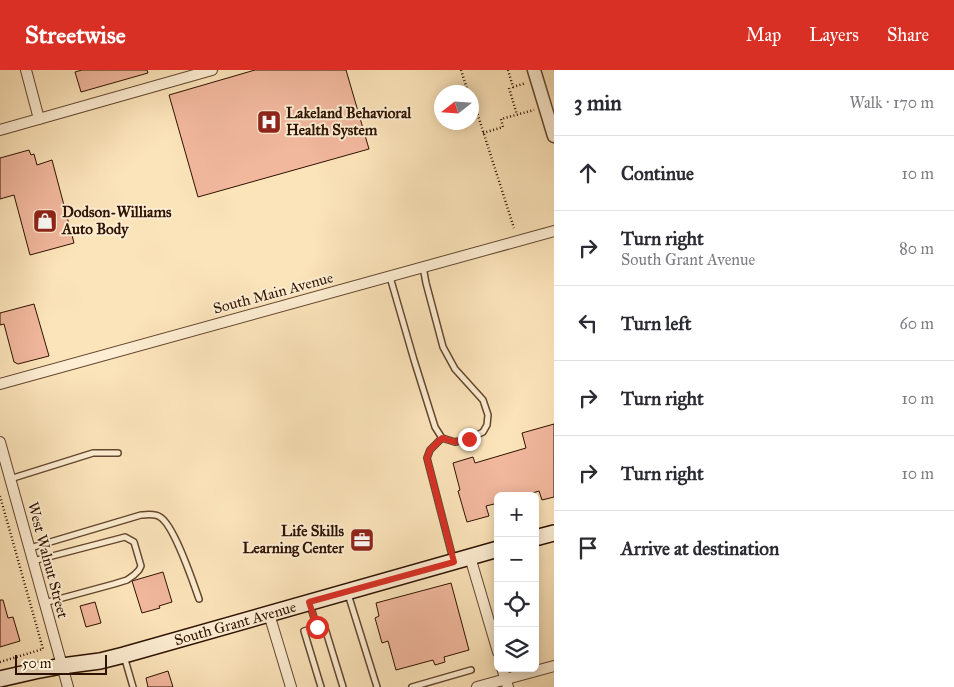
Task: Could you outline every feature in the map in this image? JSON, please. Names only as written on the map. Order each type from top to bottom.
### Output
[{"type":"main road","points":[[539,537],[554,533]]},
{"type":"main road","name":"South Grant Avenue","points":[[0,679],[124,656],[494,550]]},
{"type":"street","points":[[26,70],[39,119]]},
{"type":"street","points":[[0,130],[212,70]]},
{"type":"street","points":[[531,76],[554,136]]},
{"type":"street","name":"South Main Avenue","points":[[0,384],[554,231]]},
{"type":"street","name":"West Walnut Street","points":[[0,442],[68,687]]},
{"type":"street","points":[[470,557],[494,638]]},
{"type":"street","points":[[268,614],[291,687]]},
{"type":"street","points":[[477,687],[507,683],[554,666]]},
{"type":"lane","points":[[390,276],[435,427],[442,438],[455,442],[469,439],[483,432],[487,425],[488,415],[483,400],[454,369],[443,347],[423,267]]},
{"type":"lane","points":[[442,438],[430,450],[427,458],[454,562]]},
{"type":"lane","points":[[10,479],[93,453],[118,453]]},
{"type":"lane","points":[[29,548],[141,515],[155,514],[162,518],[170,530],[184,559],[199,599]]},
{"type":"lane","points":[[33,561],[125,538],[134,542],[141,566],[127,580],[44,602]]},
{"type":"lane","points":[[347,592],[377,687]]},
{"type":"lane","points":[[309,602],[317,627]]},
{"type":"lane","points":[[321,687],[304,631],[324,626],[343,687]]},
{"type":"lane","points":[[124,656],[133,687]]},
{"type":"lane","points":[[412,687],[470,670]]},
{"type":"path","points":[[461,70],[466,85]]},
{"type":"path","points":[[508,70],[513,87]]},
{"type":"path","points":[[517,115],[507,88],[513,87],[531,76]]},
{"type":"path","points":[[483,133],[503,127],[501,119],[537,109]]},
{"type":"path","points":[[479,120],[514,228]]},
{"type":"path","points":[[0,496],[43,649],[0,662]]},
{"type":"building","points":[[82,70],[147,70],[148,73],[81,92],[75,72]]},
{"type":"building","name":"Lakeland Behavioral Health System","points":[[255,70],[346,70],[369,149],[198,197],[169,95]]},
{"type":"building","name":"Dodson-Williams Auto Body","points":[[29,150],[31,155],[34,154],[37,165],[52,160],[74,243],[30,255],[14,195],[0,199],[0,158]]},
{"type":"building","points":[[34,304],[49,356],[18,364],[14,362],[4,324],[0,325],[0,313]]},
{"type":"building","points":[[554,424],[554,497],[542,500],[539,491],[494,492],[494,504],[486,506],[489,516],[467,522],[458,491],[460,490],[453,463],[473,457],[475,463],[526,448],[522,433]]},
{"type":"building","points":[[163,572],[172,602],[159,606],[160,608],[142,613],[132,581]]},
{"type":"building","points":[[451,583],[469,650],[444,657],[445,662],[435,665],[433,660],[396,670],[388,641],[382,643],[375,618],[379,616],[376,603]]},
{"type":"building","points":[[0,600],[3,600],[8,618],[13,617],[20,641],[0,647]]},
{"type":"building","points":[[95,602],[101,623],[86,627],[80,606]]},
{"type":"building","points":[[168,671],[173,687],[148,687],[146,678]]},
{"type":"place","name":"Lakeland Behavioral Health System","points":[[269,122]]},
{"type":"place","name":"Dodson-Williams Auto Body","points":[[45,221]]},
{"type":"place","name":"Life Skills Learning Center","points":[[362,540]]},
{"type":"route","points":[[317,627],[309,602],[454,562],[427,458],[430,450],[442,438],[455,442],[469,439]]}]
